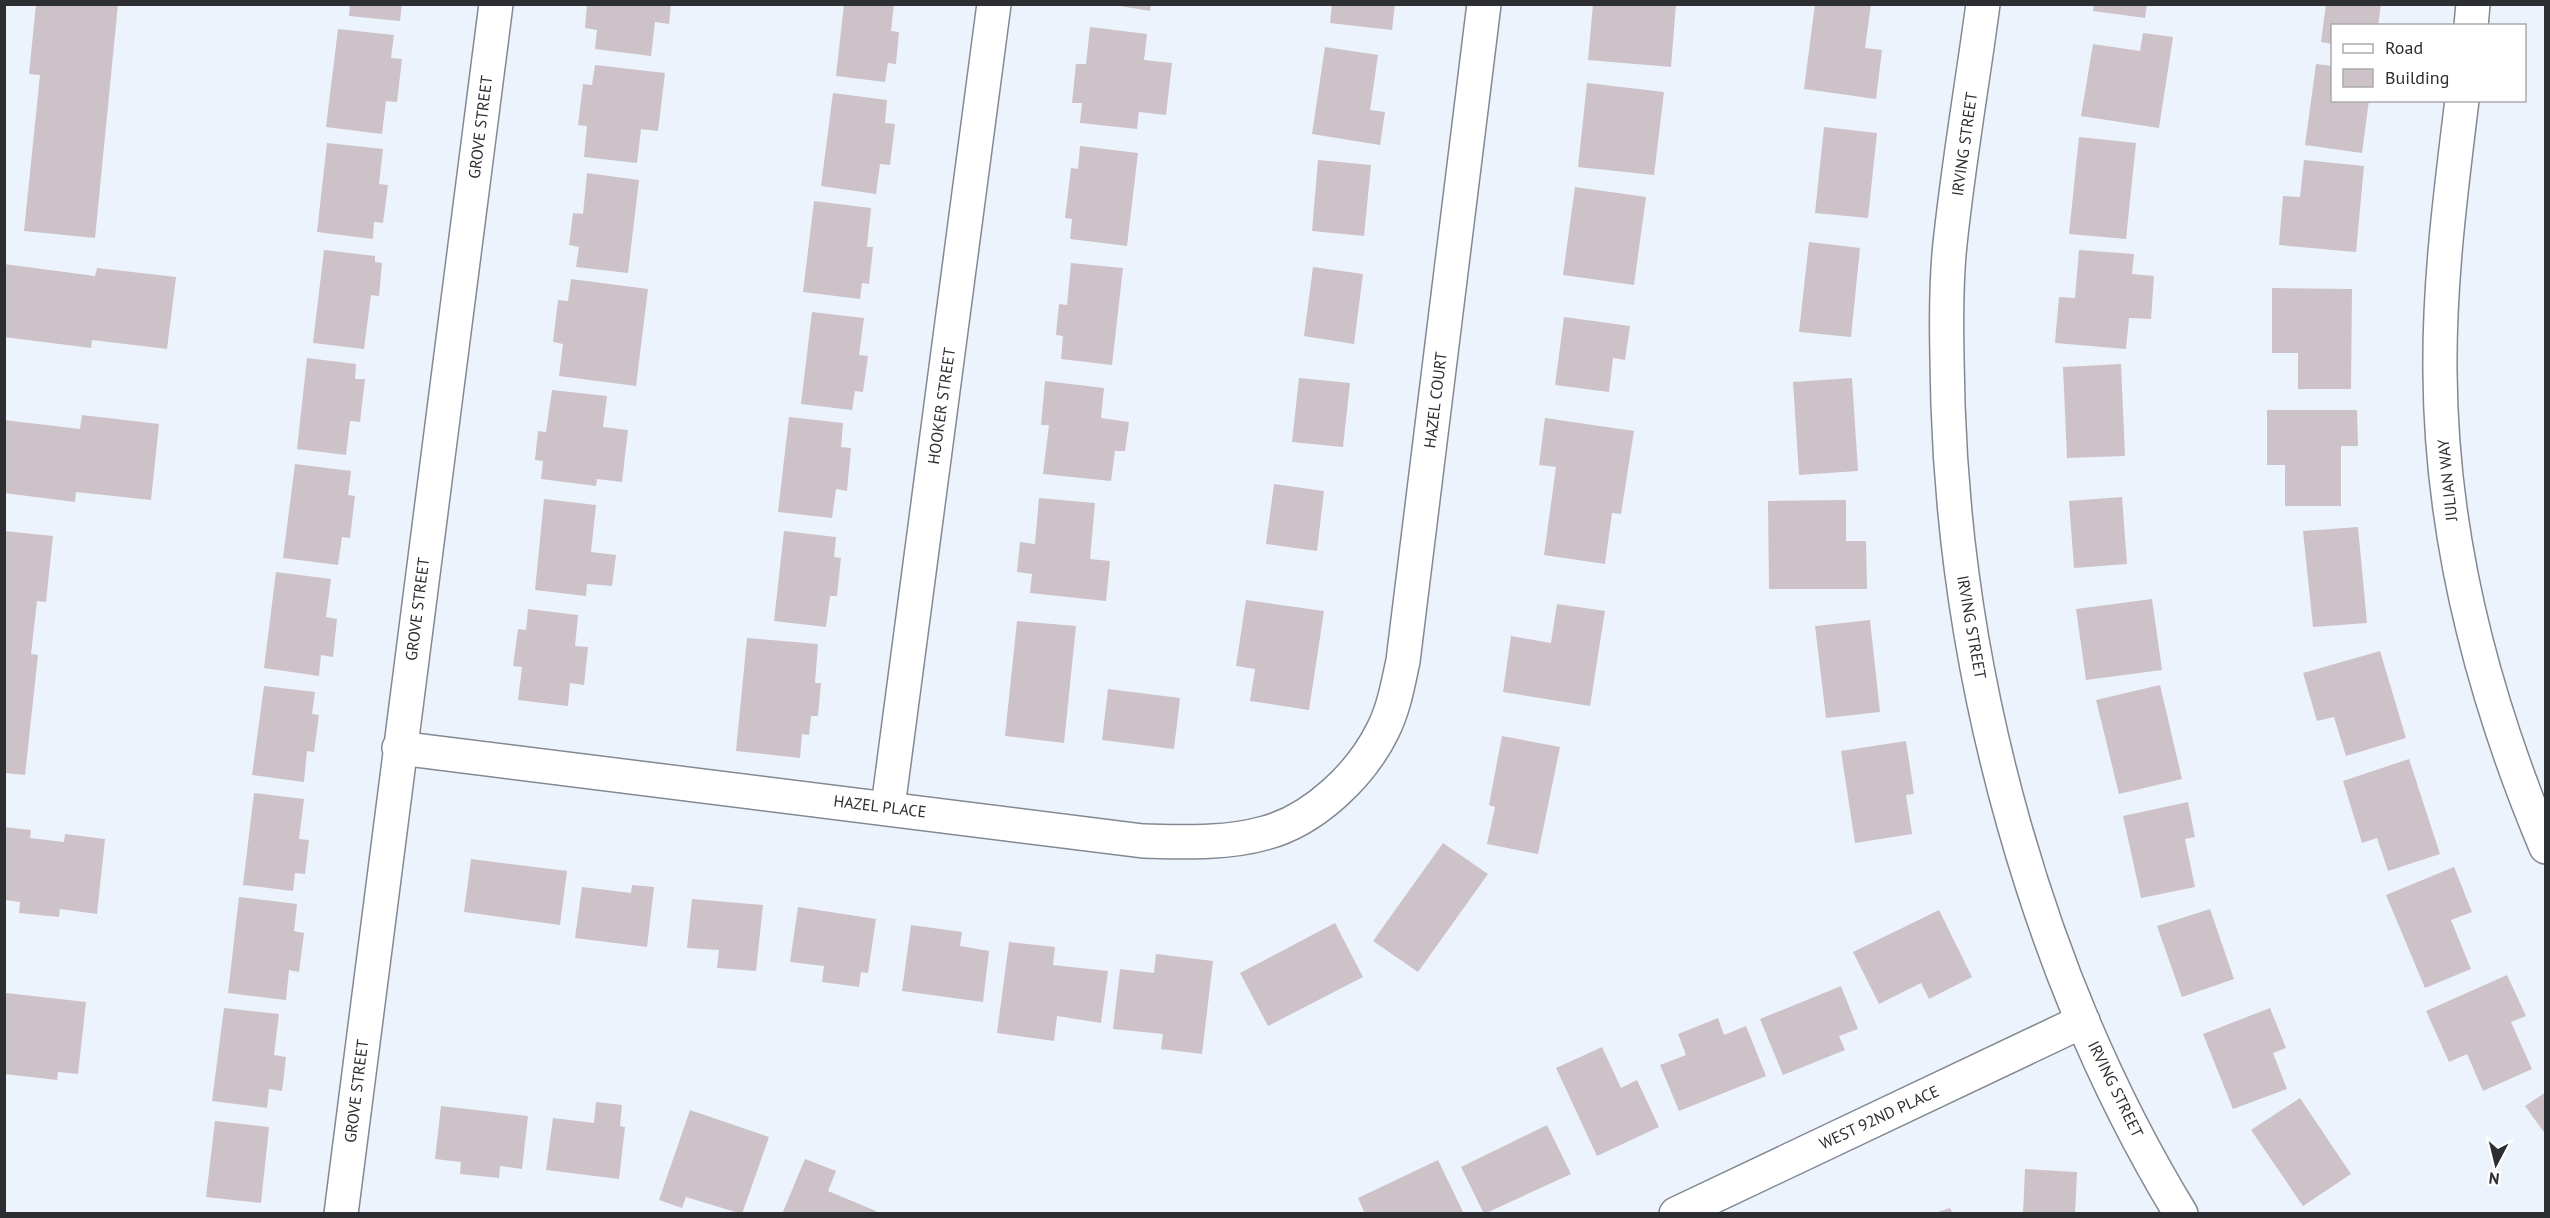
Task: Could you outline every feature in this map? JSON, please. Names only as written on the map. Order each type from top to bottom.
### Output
[{"type":"street","name":"GROVE STREET","points":[[341,1214],[496,4]]},
{"type":"street","name":"HOOKER STREET","points":[[888,807],[994,4]]},
{"type":"street","name":"HAZEL COURT","points":[[1345,781],[1383,731],[1395,698],[1403,661],[1484,4]]},
{"type":"street","name":"IRVING STREET","points":[[1983,4],[1949,255],[1947,355],[1955,520],[1987,714],[2025,864],[2083,1021],[2120,1101],[2181,1214]]},
{"type":"street","points":[[2471,24],[2473,4]]},
{"type":"street","name":"JULIAN WAY","points":[[2462,102],[2442,288],[2440,371],[2442,438],[2453,542],[2463,592],[2494,711],[2546,847]]},
{"type":"street","name":"HAZEL PLACE","points":[[399,748],[888,807],[1143,841],[1198,842],[1267,833],[1299,819],[1345,781]]},
{"type":"street","name":"WEST 92ND PLACE","points":[[1676,1214],[2083,1021]]},
{"type":"building","points":[[36,4],[118,4],[95,238],[24,231],[40,75],[29,74]]},
{"type":"building","points":[[350,4],[402,4],[400,21],[349,16]]},
{"type":"building","points":[[587,4],[671,4],[669,24],[655,22],[651,56],[595,49],[597,30],[585,28]]},
{"type":"building","points":[[844,4],[894,4],[891,31],[899,32],[896,64],[888,63],[885,82],[836,76]]},
{"type":"building","points":[[1108,4],[1151,4],[1150,11]]},
{"type":"building","points":[[1332,4],[1395,4],[1392,30],[1330,23]]},
{"type":"building","points":[[1593,4],[1676,4],[1671,67],[1588,60]]},
{"type":"building","points":[[1815,4],[1871,4],[1865,48],[1882,50],[1876,99],[1804,89]]},
{"type":"building","points":[[2094,4],[2147,4],[2145,18],[2093,11]]},
{"type":"building","points":[[2326,4],[2381,4],[2378,24],[2331,24],[2331,44],[2321,42]]},
{"type":"building","points":[[1090,27],[1147,34],[1144,60],[1172,63],[1166,115],[1139,112],[1137,129],[1080,123],[1082,103],[1072,103],[1076,64],[1086,64]]},
{"type":"building","points":[[338,29],[394,35],[391,58],[402,59],[397,102],[386,101],[382,134],[326,127]]},
{"type":"building","points":[[2143,33],[2173,37],[2159,128],[2081,116],[2093,44],[2140,51]]},
{"type":"building","points":[[1325,47],[1378,55],[1370,110],[1385,112],[1380,145],[1312,134]]},
{"type":"building","points":[[2316,64],[2331,66],[2331,102],[2369,102],[2362,153],[2305,145]]},
{"type":"building","points":[[595,65],[665,73],[658,131],[641,129],[637,163],[584,157],[587,126],[578,125],[583,84],[592,85]]},
{"type":"building","points":[[1587,83],[1664,92],[1654,175],[1578,167]]},
{"type":"building","points":[[833,93],[887,100],[885,123],[895,124],[890,165],[880,164],[876,194],[821,186]]},
{"type":"building","points":[[1824,127],[1877,133],[1868,218],[1815,213]]},
{"type":"building","points":[[2079,137],[2136,143],[2126,239],[2069,234]]},
{"type":"building","points":[[327,143],[383,149],[379,184],[388,185],[383,223],[374,222],[373,239],[317,232]]},
{"type":"building","points":[[1080,146],[1138,153],[1127,246],[1070,239],[1072,219],[1065,218],[1071,168],[1078,169]]},
{"type":"building","points":[[1318,160],[1371,165],[1364,236],[1312,231]]},
{"type":"building","points":[[2304,160],[2364,166],[2356,252],[2279,245],[2283,196],[2300,197]]},
{"type":"building","points":[[587,173],[639,180],[628,273],[576,267],[579,247],[569,245],[573,213],[583,214]]},
{"type":"building","points":[[1575,187],[1646,197],[1634,285],[1563,275]]},
{"type":"building","points":[[814,201],[871,208],[867,247],[873,247],[869,284],[862,283],[860,299],[803,292]]},
{"type":"building","points":[[1809,242],[1860,248],[1851,337],[1799,332]]},
{"type":"building","points":[[324,250],[375,256],[375,262],[382,263],[379,296],[371,295],[364,349],[313,343]]},
{"type":"building","points":[[2079,250],[2134,254],[2132,274],[2154,276],[2151,319],[2129,318],[2126,349],[2055,343],[2059,297],[2075,298]]},
{"type":"building","points":[[1071,263],[1123,268],[1112,365],[1061,359],[1063,336],[1056,335],[1059,304],[1067,305]]},
{"type":"building","points":[[4,264],[95,276],[97,268],[176,277],[167,349],[92,340],[91,348],[4,337]]},
{"type":"building","points":[[1313,267],[1363,274],[1354,344],[1304,336]]},
{"type":"building","points":[[571,279],[648,289],[636,386],[559,376],[563,344],[553,342],[558,300],[568,301]]},
{"type":"building","points":[[2272,288],[2352,289],[2351,389],[2298,389],[2298,353],[2272,353]]},
{"type":"building","points":[[812,312],[864,318],[859,355],[868,356],[863,392],[855,391],[852,410],[801,404]]},
{"type":"building","points":[[1564,317],[1630,326],[1625,360],[1613,358],[1609,392],[1555,385]]},
{"type":"building","points":[[307,358],[356,364],[355,379],[365,379],[360,422],[350,421],[346,455],[297,449]]},
{"type":"building","points":[[2121,364],[2125,456],[2067,458],[2063,367]]},
{"type":"building","points":[[1299,378],[1350,383],[1343,447],[1292,442]]},
{"type":"building","points":[[1852,378],[1858,471],[1799,475],[1793,382]]},
{"type":"building","points":[[1045,381],[1104,388],[1101,418],[1129,422],[1125,451],[1115,451],[1111,481],[1043,474],[1049,425],[1041,425]]},
{"type":"building","points":[[552,390],[607,396],[603,427],[628,430],[622,482],[597,479],[596,486],[541,479],[543,461],[535,460],[538,431],[546,432]]},
{"type":"building","points":[[2267,410],[2357,410],[2358,446],[2341,446],[2341,506],[2285,506],[2285,465],[2267,465]]},
{"type":"building","points":[[82,415],[159,424],[151,500],[76,492],[75,502],[4,493],[4,420],[80,429]]},
{"type":"building","points":[[789,417],[843,423],[841,447],[851,448],[847,491],[836,489],[832,518],[778,512]]},
{"type":"building","points":[[1545,418],[1634,431],[1621,514],[1612,513],[1605,564],[1544,555],[1556,467],[1539,465]]},
{"type":"building","points":[[295,464],[351,471],[348,495],[355,496],[350,538],[342,537],[338,565],[283,558]]},
{"type":"building","points":[[1274,484],[1324,491],[1317,551],[1266,544]]},
{"type":"building","points":[[2122,497],[2127,564],[2074,568],[2069,501]]},
{"type":"building","points":[[1039,498],[1095,503],[1090,559],[1110,561],[1106,601],[1030,593],[1032,574],[1017,572],[1020,542],[1035,544]]},
{"type":"building","points":[[544,499],[596,505],[591,552],[616,555],[612,586],[587,584],[586,596],[535,590]]},
{"type":"building","points":[[1846,500],[1846,541],[1866,541],[1867,589],[1769,589],[1768,501]]},
{"type":"building","points":[[2358,527],[2367,623],[2313,627],[2303,531]]},
{"type":"building","points":[[4,531],[53,536],[46,602],[37,601],[31,654],[38,655],[25,775],[4,773]]},
{"type":"building","points":[[784,531],[836,537],[834,557],[841,558],[837,596],[830,596],[826,627],[774,621]]},
{"type":"building","points":[[276,572],[331,579],[326,617],[337,619],[333,657],[321,655],[319,676],[264,668]]},
{"type":"building","points":[[2152,599],[2162,670],[2086,680],[2076,609]]},
{"type":"building","points":[[1246,600],[1324,611],[1309,710],[1250,701],[1255,669],[1236,666]]},
{"type":"building","points":[[1557,604],[1605,611],[1590,706],[1503,692],[1511,636],[1551,643]]},
{"type":"building","points":[[528,609],[578,615],[575,646],[588,647],[584,685],[570,683],[568,706],[518,700],[522,667],[513,666],[518,629],[526,630]]},
{"type":"building","points":[[1870,620],[1880,712],[1826,718],[1815,626]]},
{"type":"building","points":[[1017,621],[1076,626],[1064,743],[1005,736]]},
{"type":"building","points":[[747,638],[818,644],[815,683],[821,683],[818,716],[811,716],[809,735],[802,734],[800,758],[736,751]]},
{"type":"building","points":[[2380,651],[2406,738],[2346,756],[2334,717],[2317,721],[2303,673]]},
{"type":"building","points":[[2160,685],[2182,779],[2119,794],[2096,700]]},
{"type":"building","points":[[264,686],[315,692],[312,714],[319,715],[314,752],[307,751],[304,782],[252,775]]},
{"type":"building","points":[[1108,689],[1180,698],[1174,749],[1102,740]]},
{"type":"building","points":[[1502,736],[1560,747],[1538,854],[1487,844],[1495,807],[1489,805]]},
{"type":"building","points":[[1906,741],[1914,794],[1906,795],[1912,834],[1855,843],[1841,751]]},
{"type":"building","points":[[2409,759],[2440,854],[2388,871],[2377,838],[2362,843],[2343,781]]},
{"type":"building","points":[[254,793],[304,799],[299,839],[309,840],[305,874],[295,873],[293,891],[243,885]]},
{"type":"building","points":[[2188,802],[2195,837],[2185,839],[2195,887],[2141,898],[2123,816]]},
{"type":"building","points":[[4,827],[31,830],[30,838],[64,842],[65,834],[105,839],[97,914],[60,909],[59,917],[19,913],[20,902],[4,900]]},
{"type":"building","points":[[1443,843],[1488,874],[1418,972],[1373,941]]},
{"type":"building","points":[[471,859],[567,871],[560,925],[464,912]]},
{"type":"building","points":[[2454,867],[2472,912],[2451,920],[2471,969],[2425,988],[2386,895]]},
{"type":"building","points":[[632,885],[654,887],[647,947],[575,938],[582,887],[631,893]]},
{"type":"building","points":[[239,897],[297,904],[294,931],[304,933],[299,972],[289,970],[286,1000],[228,993]]},
{"type":"building","points":[[692,899],[763,905],[756,971],[717,968],[719,950],[687,948]]},
{"type":"building","points":[[798,907],[876,919],[868,973],[861,972],[859,987],[822,982],[824,966],[790,962]]},
{"type":"building","points":[[2210,909],[2234,979],[2182,997],[2157,926]]},
{"type":"building","points":[[1939,910],[1972,977],[1929,999],[1921,983],[1879,1004],[1853,952]]},
{"type":"building","points":[[1335,923],[1363,977],[1268,1026],[1240,973]]},
{"type":"building","points":[[911,925],[962,932],[960,946],[989,951],[983,1002],[902,991]]},
{"type":"building","points":[[1009,942],[1055,947],[1053,965],[1108,971],[1101,1023],[1057,1016],[1054,1041],[997,1033]]},
{"type":"building","points":[[1156,954],[1213,961],[1202,1054],[1161,1049],[1163,1034],[1113,1029],[1120,969],[1154,973]]},
{"type":"building","points":[[2507,975],[2526,1016],[2511,1022],[2532,1069],[2483,1091],[2467,1054],[2449,1062],[2426,1011]]},
{"type":"building","points":[[1841,986],[1858,1029],[1839,1036],[1845,1050],[1783,1075],[1760,1019]]},
{"type":"building","points":[[6,993],[86,1002],[78,1074],[58,1072],[57,1080],[4,1074]]},
{"type":"building","points":[[224,1008],[279,1014],[274,1055],[286,1057],[282,1091],[269,1089],[267,1108],[212,1101]]},
{"type":"building","points":[[2270,1008],[2286,1048],[2273,1053],[2287,1089],[2233,1109],[2203,1034]]},
{"type":"building","points":[[1718,1018],[1724,1035],[1746,1026],[1766,1076],[1679,1111],[1660,1065],[1686,1055],[1678,1034]]},
{"type":"building","points":[[1602,1047],[1621,1088],[1637,1080],[1659,1127],[1597,1156],[1556,1068]]},
{"type":"building","points":[[2546,1092],[2546,1135],[2525,1106]]},
{"type":"building","points":[[2300,1098],[2351,1174],[2303,1206],[2251,1130]]},
{"type":"building","points":[[596,1102],[622,1105],[620,1126],[625,1127],[619,1179],[546,1170],[553,1118],[594,1123]]},
{"type":"building","points":[[441,1106],[528,1116],[522,1169],[500,1166],[499,1178],[460,1174],[461,1162],[435,1159]]},
{"type":"building","points":[[690,1110],[769,1137],[742,1214],[686,1197],[682,1208],[659,1200]]},
{"type":"building","points":[[215,1121],[269,1127],[261,1203],[206,1197]]},
{"type":"building","points":[[1547,1125],[1571,1174],[1484,1214],[1461,1167]]},
{"type":"building","points":[[805,1159],[836,1171],[828,1191],[876,1211],[875,1214],[782,1214]]},
{"type":"building","points":[[1438,1160],[1464,1214],[1365,1214],[1358,1198]]},
{"type":"building","points":[[2025,1169],[2077,1172],[2075,1214],[2023,1214]]},
{"type":"building","points":[[1950,1208],[1953,1214],[1935,1214],[1935,1213]]}]
